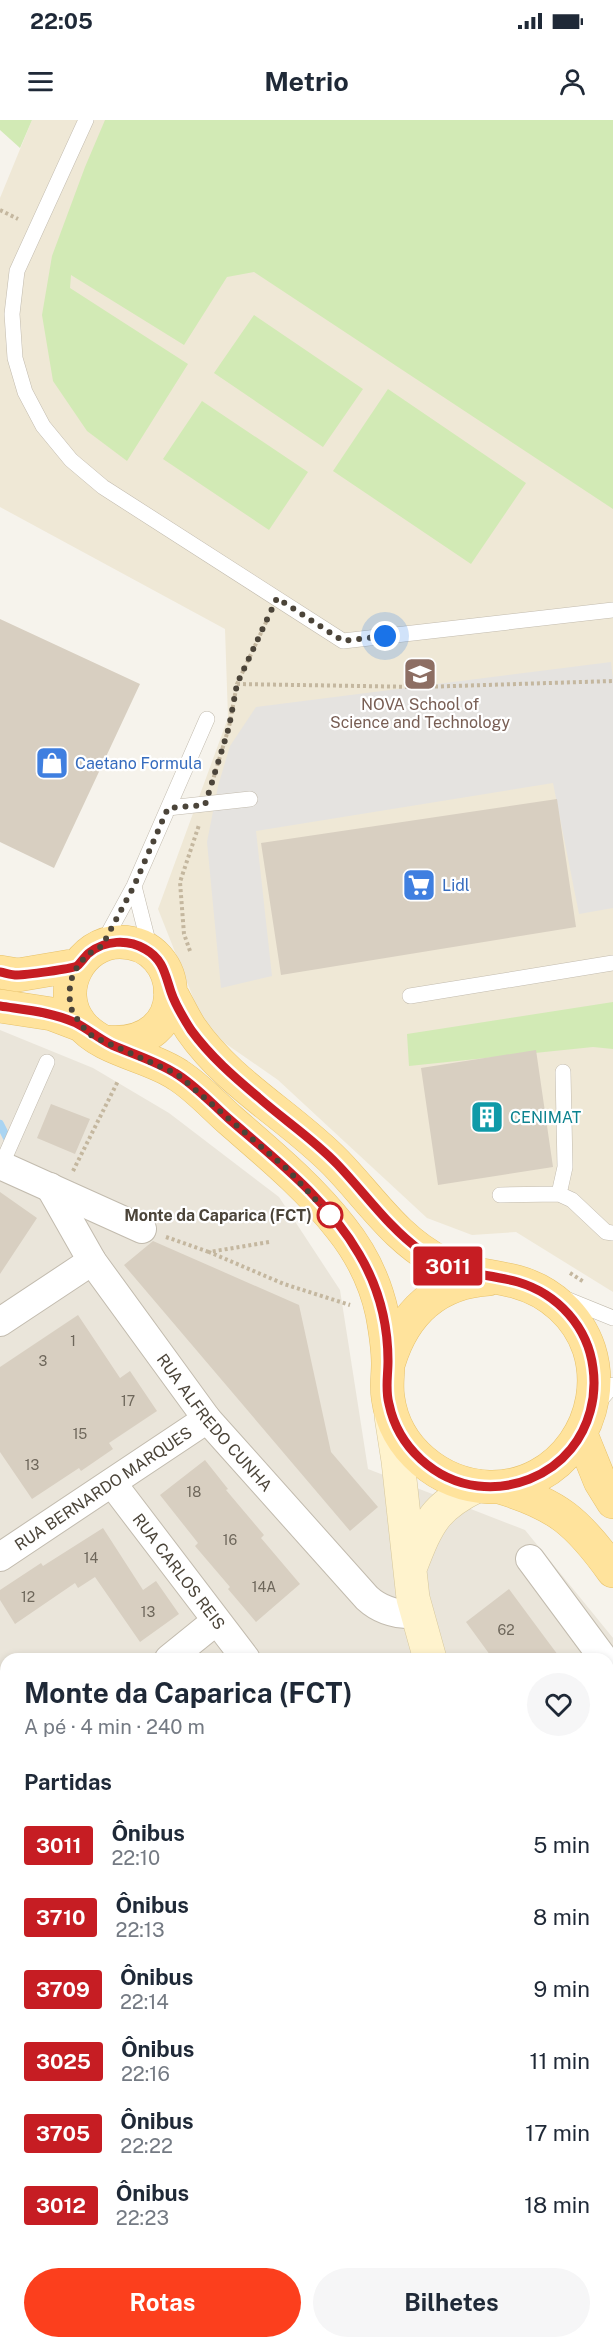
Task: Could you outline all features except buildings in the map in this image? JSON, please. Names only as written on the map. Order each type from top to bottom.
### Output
[{"type":"main road","points":[[0,972],[18,975],[90,956],[117,942],[135,944],[150,952],[162,964],[170,980],[171,998],[166,1015],[156,1029],[141,1039],[124,1044],[94,1034],[72,1011],[69,995],[71,980],[90,956]]},
{"type":"main road","points":[[170,991],[190,1028],[220,1064],[314,1143],[424,1254],[447,1266],[468,1273],[514,1281],[534,1288],[552,1298],[568,1312],[579,1327],[587,1344],[595,1380],[585,1425],[557,1463],[539,1475],[520,1483],[488,1486]]},
{"type":"main road","points":[[0,1006],[52,1014],[177,1074],[287,1169],[317,1200],[359,1252],[377,1292],[383,1317],[388,1363]]},
{"type":"main road","points":[[493,1278],[472,1280],[434,1295],[404,1324],[394,1343],[388,1363],[386,1384],[389,1405],[396,1425],[406,1444],[420,1460],[437,1472],[457,1481],[529,1496],[560,1511],[574,1522],[592,1542],[613,1571]]},
{"type":"main road","points":[[585,1425],[600,1481],[613,1502]]},
{"type":"street","points":[[3,1154],[54,1189],[142,1229]]},
{"type":"street","name":"RUA ALFREDO CUNHA","points":[[54,1189],[92,1261],[207,1419],[367,1598],[380,1608],[392,1613],[416,1614]]},
{"type":"street","points":[[0,1322],[92,1261]]},
{"type":"street","points":[[389,1405],[416,1614],[428,1653]]},
{"type":"street","name":"RUA BERNARDO MARQUES","points":[[0,1557],[207,1419]]},
{"type":"street","name":"RUA CARLOS REIS","points":[[112,1483],[241,1653]]},
{"type":"street","points":[[411,1568],[432,1518],[445,1505],[488,1486]]},
{"type":"street","points":[[530,1559],[600,1653]]},
{"type":"street","points":[[176,1653],[216,1621]]},
{"type":"lane","points":[[86,120],[17,271],[12,314],[15,358],[25,392],[43,426],[71,460],[95,480],[343,641],[613,610]]},
{"type":"lane","points":[[90,956],[134,886],[207,719]]},
{"type":"lane","points":[[168,808],[250,800]]},
{"type":"lane","points":[[134,886],[150,952]]},
{"type":"lane","points":[[410,996],[613,963]]},
{"type":"lane","points":[[3,1154],[47,1062]]},
{"type":"lane","points":[[559,1194],[565,1167],[563,1072]]},
{"type":"lane","points":[[500,1195],[559,1194],[572,1200],[606,1232],[613,1233]]},
{"type":"lane","points":[[534,1288],[613,1318]]},
{"type":"lane","points":[[585,1425],[607,1390],[613,1385]]},
{"type":"path","points":[[192,955],[184,934],[180,882],[229,727],[237,684],[277,598]]},
{"type":"path","points":[[237,684],[421,687],[613,681]]},
{"type":"path","points":[[54,1189],[76,1167],[121,1075]]},
{"type":"path","points":[[142,1229],[209,1252]]},
{"type":"shaded area","name":"NOVA School of Science and Technology","points":[[32,120],[613,120],[613,1292],[516,1232],[472,1235],[427,1218],[278,1080],[206,1030],[158,909],[228,718],[225,629],[0,507],[0,198]]},
{"type":"shaded area","points":[[611,662],[613,680],[613,908],[579,914],[553,783],[256,831],[272,976],[221,988],[207,842],[218,786],[230,746],[256,707]]},
{"type":"shaded area","points":[[0,1030],[93,1068],[169,1113],[279,1197],[340,1290],[368,1469],[525,1530],[613,1638],[613,1653],[0,1653]]},
{"type":"green space","points":[[0,120],[32,120],[20,148],[0,130]]},
{"type":"green space","points":[[105,120],[613,120],[613,509],[254,272],[227,277],[184,345],[71,275],[70,288],[188,364],[127,461],[87,431],[53,381],[42,315],[52,256]]},
{"type":"green space","points":[[254,315],[363,389],[323,447],[214,373]]},
{"type":"green space","points":[[388,389],[526,483],[471,564],[333,471]]},
{"type":"green space","points":[[202,401],[308,472],[269,530],[163,459]]},
{"type":"green space","points":[[613,1002],[613,1049],[593,1047],[409,1066],[407,1034]]},
{"type":"waterway","points":[[0,1124],[9,1142]]},
{"type":"bus line","name":"3011","points":[[0,972],[18,975],[78,965],[88,954],[102,946],[117,942],[135,944],[150,952],[162,964],[170,980],[170,991],[190,1028],[220,1064],[260,1099],[307,1135],[394,1228],[411,1243],[424,1254],[447,1266],[468,1273],[514,1281],[534,1288],[552,1298],[568,1312],[579,1327],[587,1344],[593,1362],[595,1380],[589,1417],[581,1434],[570,1449],[557,1463],[539,1475],[520,1483],[499,1487],[477,1486],[457,1481],[437,1472],[420,1460],[406,1444],[389,1405],[386,1384],[388,1363],[383,1317],[370,1274],[359,1252],[317,1200],[287,1169],[177,1074],[92,1036],[81,1025],[52,1014],[0,1006]]},
{"type":"place","name":"NOVA School of Science and Technology","points":[[420,674]]},
{"type":"place","name":"Caetano Formula","points":[[52,763]]},
{"type":"place","name":"Lidl","points":[[419,885]]},
{"type":"place","name":"CENIMAT","points":[[487,1117]]},
{"type":"place","name":"Monte da Caparica (FCT)","points":[[330,1215]]},
{"type":"route","points":[[330,1215],[287,1169],[177,1074],[92,1036],[72,1011],[69,995],[71,980],[78,965],[88,954],[102,946],[134,886],[168,808],[205,805],[229,727],[237,684],[277,598],[343,641],[385,636]]}]
